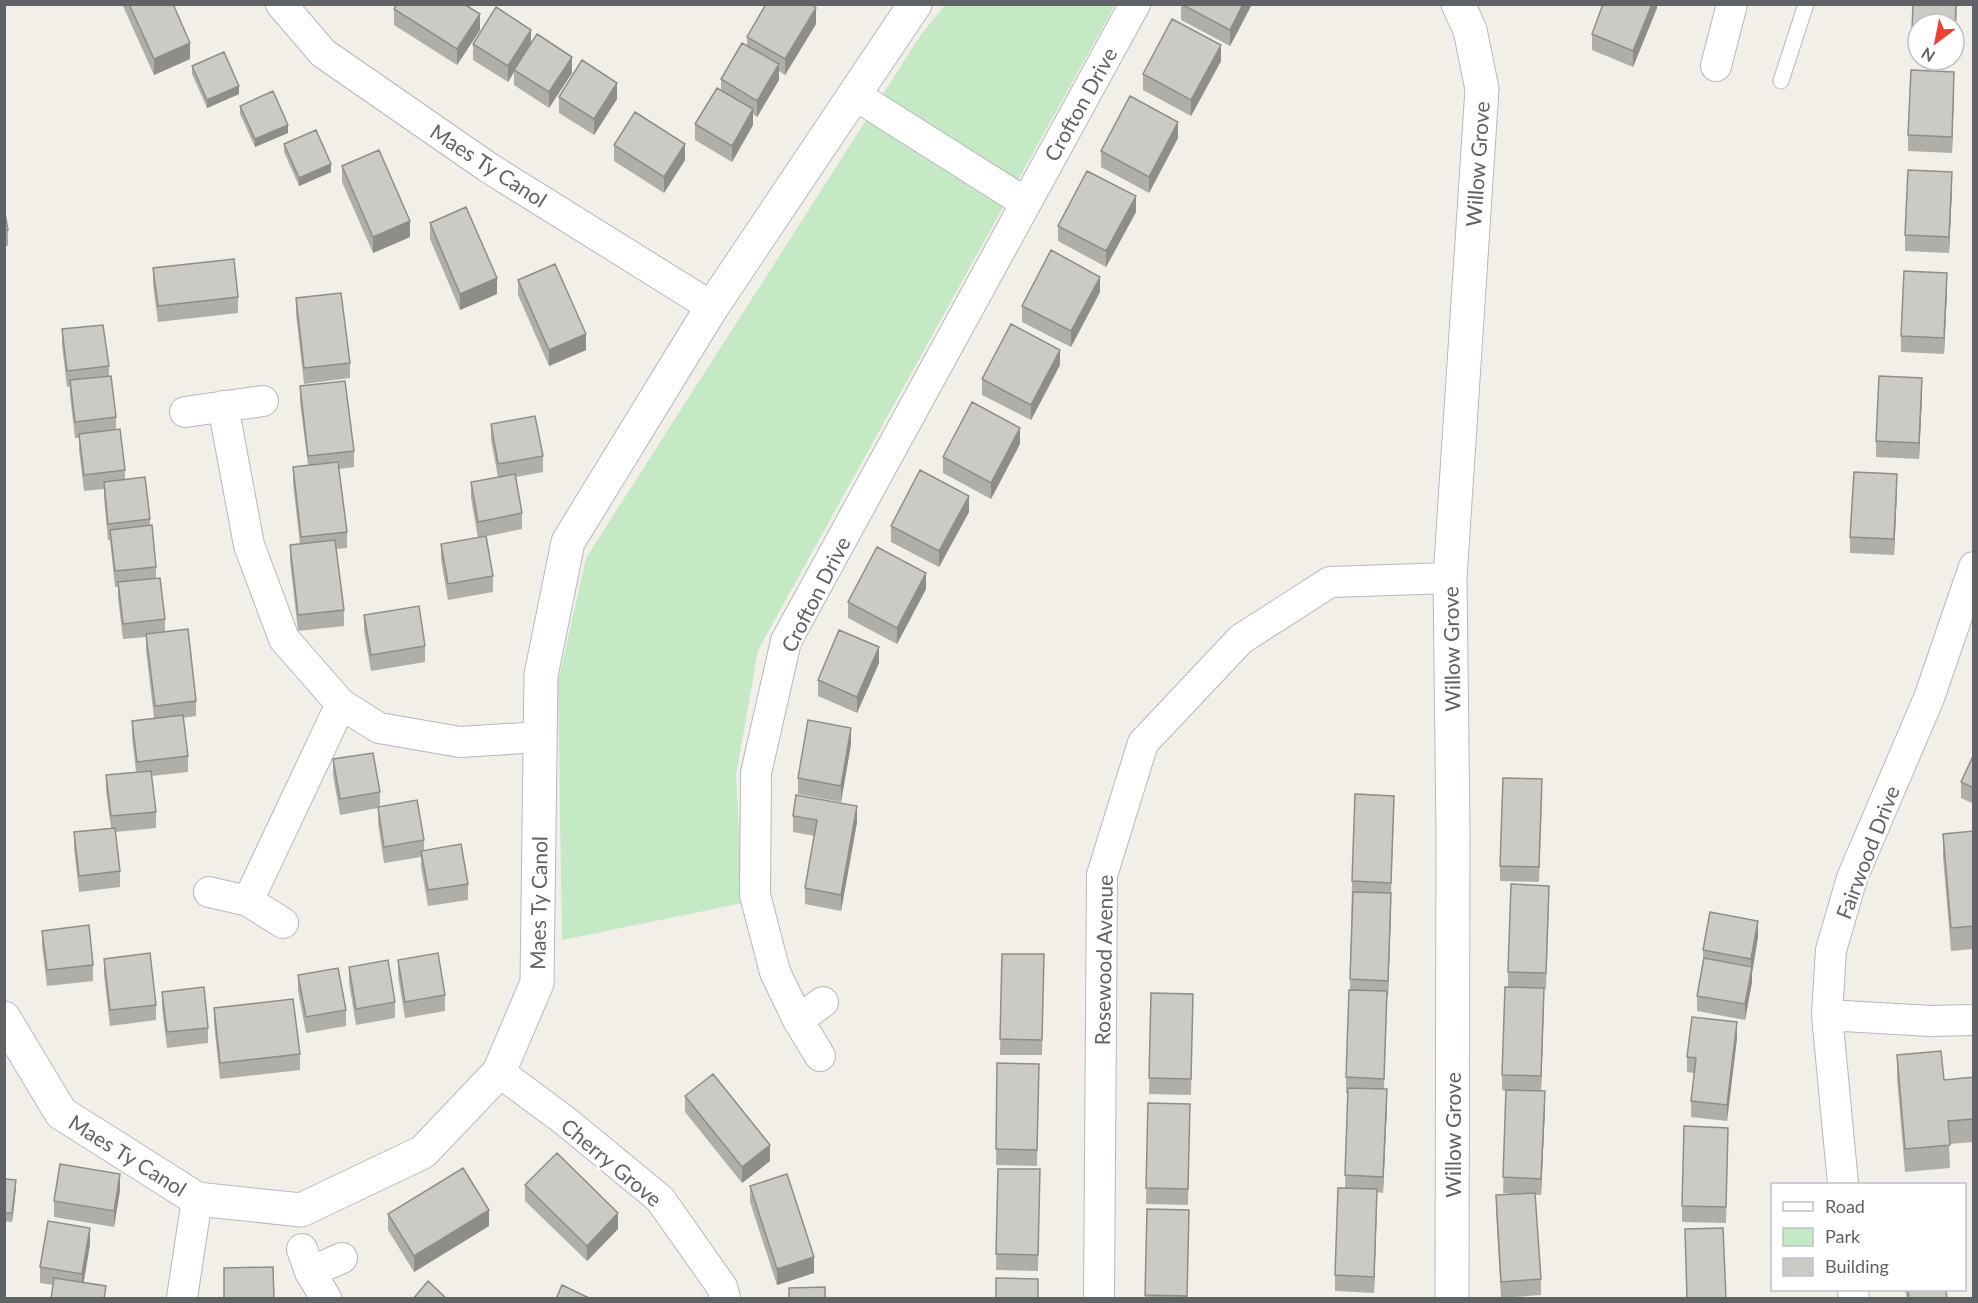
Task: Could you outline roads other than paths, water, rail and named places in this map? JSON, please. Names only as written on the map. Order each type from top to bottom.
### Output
[{"type":"street","name":"Maes Ty Canol","points":[[281,4],[323,53],[489,168],[712,307]]},
{"type":"street","name":"Maes Ty Canol","points":[[4,1018],[61,1113],[197,1199],[301,1210],[423,1152],[499,1072],[537,983],[541,675],[568,542],[712,307],[915,4]]},
{"type":"street","name":"Crofton Drive","points":[[820,1056],[798,1020],[775,972],[755,896],[756,773],[786,641],[1135,4]]},
{"type":"street","name":"Willow Grove","points":[[1452,1299],[1453,832],[1450,578],[1482,89],[1470,30],[1458,4]]},
{"type":"street","points":[[1716,66],[1732,4]]},
{"type":"street","points":[[855,95],[1026,203]]},
{"type":"street","points":[[185,412],[263,401]]},
{"type":"street","points":[[223,406],[249,545],[284,639],[341,704],[379,728],[460,742],[540,736]]},
{"type":"street","name":"Fairwood Drive","points":[[1843,1183],[1827,1015],[1831,950],[1852,878],[1929,698],[1974,567]]},
{"type":"street","name":"Rosewood Avenue","points":[[1099,1299],[1102,875],[1143,743],[1241,639],[1330,582],[1450,578]]},
{"type":"street","points":[[248,901],[341,704]]},
{"type":"street","points":[[209,892],[248,901],[283,923]]},
{"type":"street","points":[[798,1020],[823,1002]]},
{"type":"street","points":[[1827,1015],[1930,1021],[1974,1020]]},
{"type":"street","name":"Cherry Grove","points":[[499,1072],[564,1120],[660,1199],[722,1287],[724,1299]]},
{"type":"street","name":"Maes Ty Canol","points":[[182,1299],[197,1199]]},
{"type":"street","points":[[326,1299],[306,1261],[342,1258]]},
{"type":"lane","points":[[1782,81],[1806,4]]}]
